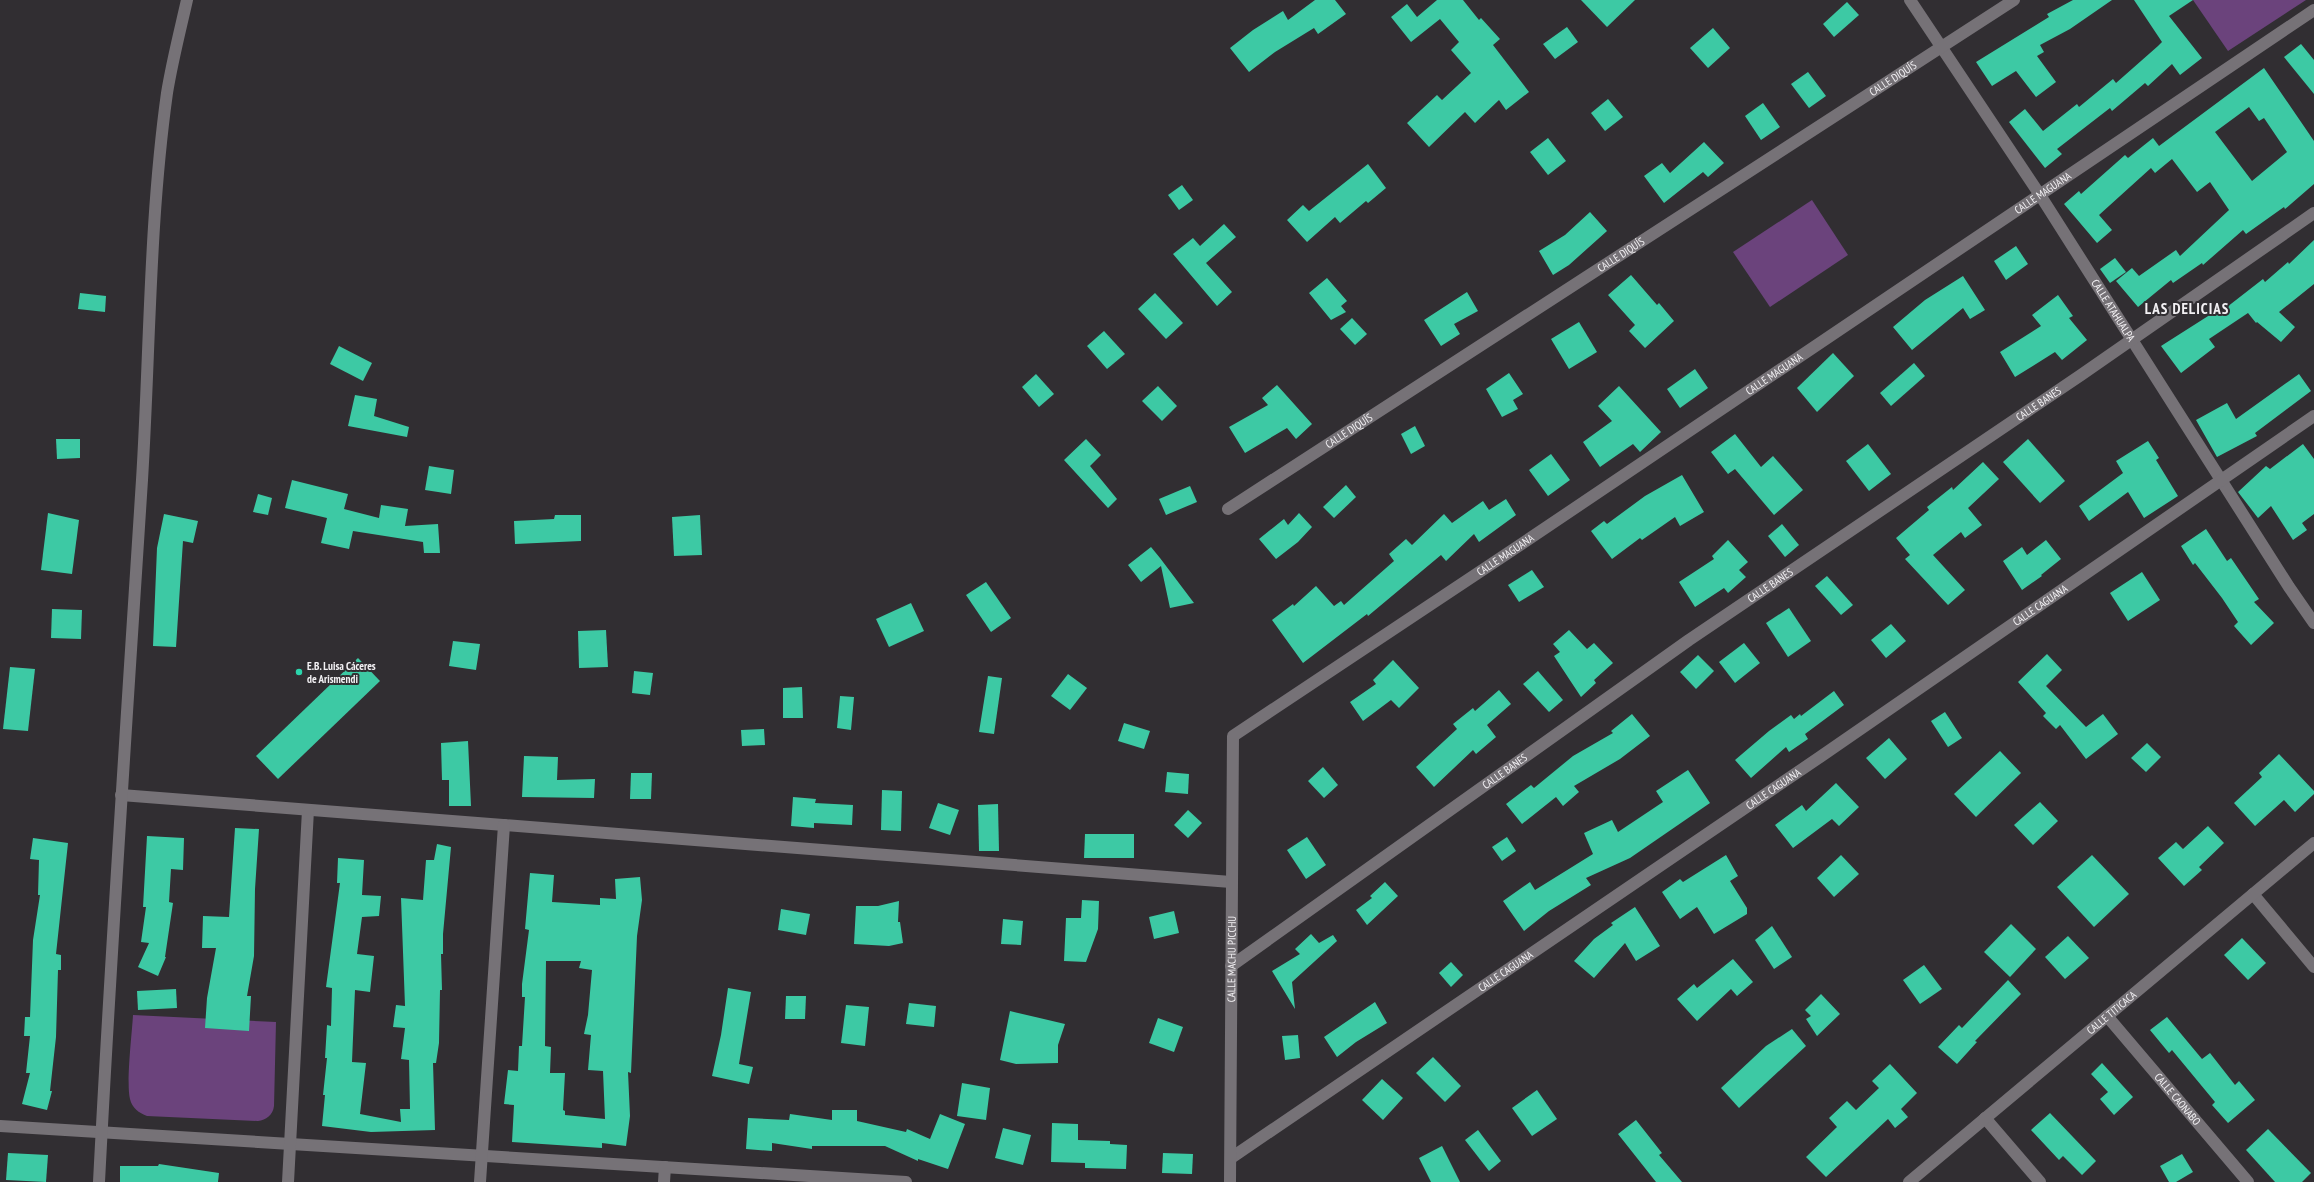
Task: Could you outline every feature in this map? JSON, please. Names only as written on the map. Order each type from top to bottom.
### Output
[{"type":"street","points":[[99,1182],[121,795],[143,464],[147,341],[157,185],[168,91],[187,0]]},
{"type":"street","name":"CALLE ATAHUALPA","points":[[1910,0],[2040,195],[2220,479],[2314,623]]},
{"type":"street","name":"CALLE DIQUÍS","points":[[1228,509],[2014,0]]},
{"type":"street","name":"CALLE MAGUANA","points":[[1233,736],[1523,544],[2314,10]]},
{"type":"street","name":"CALLE BANES","points":[[1231,966],[1689,640],[2075,380],[2131,339],[2314,213]]},
{"type":"street","name":"CALLE CAGUANA","points":[[1230,1158],[1820,757],[2220,479],[2314,416]]},
{"type":"street","name":"CALLE MACHU PICCHU","points":[[1230,1182],[1233,736]]},
{"type":"street","points":[[121,795],[1231,882]]},
{"type":"street","points":[[288,1182],[308,810]]},
{"type":"street","points":[[480,1182],[504,825]]},
{"type":"street","name":"CALLE TITICACA","points":[[1909,1182],[2314,843]]},
{"type":"street","points":[[2253,894],[2314,967]]},
{"type":"street","name":"CALLE CAONABO","points":[[2107,1016],[2248,1182]]},
{"type":"street","points":[[1985,1118],[2040,1182]]},
{"type":"street","points":[[0,1126],[906,1182]]},
{"type":"street","points":[[664,1182],[665,1167]]},
{"type":"shaded area","points":[[2193,0],[2306,0],[2228,51]]},
{"type":"shaded area","points":[[1812,200],[1848,255],[1770,307],[1733,252]]},
{"type":"shaded area","points":[[133,1015],[276,1022],[274,1106],[271,1114],[264,1120],[258,1121],[147,1116],[139,1112],[134,1108],[131,1102],[129,1092]]},
{"type":"building","points":[[1315,0],[1335,0],[1346,14],[1318,34],[1314,28],[1275,52],[1249,72],[1230,48],[1253,30],[1283,11],[1288,20]]},
{"type":"building","points":[[1437,0],[1463,0],[1479,20],[1481,18],[1500,39],[1493,45],[1529,92],[1506,110],[1499,100],[1475,123],[1465,112],[1429,147],[1407,123],[1437,95],[1442,100],[1471,73],[1451,50],[1459,42],[1440,19],[1411,42],[1391,17],[1407,4],[1417,17]]},
{"type":"building","points":[[1581,0],[1635,0],[1607,27]]},
{"type":"building","points":[[2073,0],[2112,0],[2070,29],[2040,45],[2044,52],[2037,56],[2056,82],[2036,97],[2016,71],[1992,86],[1976,62],[2049,17],[2047,14]]},
{"type":"building","points":[[2134,0],[2193,0],[2169,16],[2202,58],[2180,75],[2172,64],[2148,86],[2145,83],[2112,111],[2110,108],[2057,149],[2062,154],[2045,168],[2009,122],[2025,109],[2043,131],[2077,104],[2079,107],[2113,79],[2116,83],[2158,46],[2162,42]]},
{"type":"building","points":[[1847,2],[1859,15],[1834,37],[1823,24]]},
{"type":"building","points":[[1567,27],[1578,42],[1555,59],[1543,44]]},
{"type":"building","points":[[1713,28],[1730,48],[1708,68],[1690,48]]},
{"type":"building","points":[[2301,44],[2314,60],[2314,94],[2284,57]]},
{"type":"building","points":[[2264,68],[2314,141],[2314,184],[2285,209],[2284,207],[2246,234],[2243,230],[2203,265],[2202,263],[2173,283],[2171,280],[2138,307],[2116,281],[2132,268],[2139,276],[2176,250],[2180,256],[2229,210],[2210,182],[2197,192],[2172,159],[2155,173],[2151,168],[2099,215],[2112,230],[2097,243],[2064,204],[2079,191],[2081,194],[2125,155],[2128,158],[2153,138],[2159,146]],"holes":[[[2249,107],[2259,121],[2264,118],[2287,152],[2252,181],[2215,132]]]},
{"type":"building","points":[[1808,72],[1826,96],[1809,108],[1791,84]]},
{"type":"building","points":[[1608,99],[1623,117],[1605,131],[1591,113]]},
{"type":"building","points":[[1763,103],[1780,127],[1761,140],[1745,116]]},
{"type":"building","points":[[1548,138],[1566,161],[1548,175],[1530,152]]},
{"type":"building","points":[[1704,142],[1724,163],[1708,177],[1703,172],[1664,203],[1644,176],[1662,163],[1670,173]]},
{"type":"building","points":[[1368,164],[1386,188],[1368,203],[1366,201],[1340,223],[1335,217],[1307,242],[1287,220],[1303,205],[1309,211]]},
{"type":"building","points":[[1182,185],[1193,200],[1179,210],[1168,195]]},
{"type":"building","points":[[1590,212],[1607,231],[1569,265],[1553,275],[1539,251],[1565,235]]},
{"type":"building","points":[[1224,224],[1236,237],[1206,263],[1232,292],[1217,306],[1173,254],[1193,238],[1200,246]]},
{"type":"building","points":[[2314,240],[2314,284],[2279,312],[2295,327],[2281,342],[2257,322],[2256,323],[2248,313],[2209,339],[2215,347],[2181,373],[2161,346],[2216,311],[2218,314],[2263,279],[2265,282],[2288,262],[2289,264]]},
{"type":"building","points":[[2016,246],[2028,264],[2006,280],[1994,261]]},
{"type":"building","points":[[2115,258],[2126,272],[2110,283],[2100,269]]},
{"type":"building","points":[[1631,275],[1657,305],[1659,303],[1674,321],[1645,348],[1629,331],[1635,325],[1608,295]]},
{"type":"building","points":[[1963,276],[1985,310],[1970,319],[1963,308],[1912,350],[1893,327],[1925,300]]},
{"type":"building","points":[[1327,278],[1347,301],[1341,306],[1346,312],[1331,320],[1309,293]]},
{"type":"building","points":[[1467,292],[1478,311],[1454,324],[1460,334],[1441,346],[1424,320]]},
{"type":"building","points":[[80,293],[106,296],[105,312],[78,309]]},
{"type":"building","points":[[1155,293],[1183,323],[1166,339],[1138,309]]},
{"type":"building","points":[[2058,295],[2073,316],[2069,318],[2087,340],[2062,360],[2055,352],[2015,377],[2000,352],[2041,326],[2032,315]]},
{"type":"building","points":[[1352,318],[1367,334],[1355,345],[1340,329]]},
{"type":"building","points":[[1579,322],[1597,352],[1569,369],[1551,339]]},
{"type":"building","points":[[1104,331],[1125,354],[1107,369],[1087,346]]},
{"type":"building","points":[[339,346],[372,363],[363,381],[330,364]]},
{"type":"building","points":[[1833,353],[1854,376],[1817,412],[1797,388]]},
{"type":"building","points":[[1914,363],[1925,376],[1891,406],[1880,393]]},
{"type":"building","points":[[1695,369],[1708,388],[1680,408],[1667,389]]},
{"type":"building","points":[[1509,373],[1523,394],[1513,400],[1518,409],[1502,417],[1486,389]]},
{"type":"building","points":[[1036,374],[1054,394],[1039,407],[1022,387]]},
{"type":"building","points":[[2299,374],[2311,391],[2255,433],[2257,436],[2217,457],[2196,420],[2227,403],[2236,419]]},
{"type":"building","points":[[1277,385],[1312,424],[1296,439],[1287,428],[1245,453],[1229,427],[1268,405],[1262,398]]},
{"type":"building","points":[[1158,386],[1177,406],[1162,421],[1142,401]]},
{"type":"building","points":[[1619,386],[1661,432],[1640,452],[1633,444],[1600,467],[1583,442],[1612,421],[1598,406]]},
{"type":"building","points":[[355,395],[377,399],[374,416],[409,427],[407,437],[348,426]]},
{"type":"building","points":[[1415,426],[1425,446],[1411,454],[1401,434]]},
{"type":"building","points":[[1735,434],[1761,467],[1773,456],[1803,490],[1774,515],[1735,469],[1728,474],[1711,452]]},
{"type":"building","points":[[56,439],[80,439],[80,458],[57,459]]},
{"type":"building","points":[[1086,439],[1101,455],[1090,466],[1117,499],[1108,508],[1064,460]]},
{"type":"building","points":[[2028,439],[2065,481],[2040,503],[2003,462]]},
{"type":"building","points":[[2148,441],[2159,458],[2156,460],[2178,496],[2144,518],[2128,492],[2089,521],[2079,506],[2123,473],[2116,461]]},
{"type":"building","points":[[1868,444],[1891,474],[1869,491],[1846,461]]},
{"type":"building","points":[[2303,444],[2314,459],[2314,514],[2302,523],[2307,530],[2293,540],[2271,506],[2258,518],[2238,492],[2266,466],[2270,469]]},
{"type":"building","points":[[1551,454],[1570,480],[1548,496],[1529,470]]},
{"type":"building","points":[[1983,462],[1999,479],[1968,508],[1982,525],[1965,538],[1961,532],[1933,555],[1965,590],[1948,605],[1905,559],[1910,555],[1896,538],[1929,510],[1927,507],[1952,487],[1953,490]]},
{"type":"building","points":[[429,466],[454,470],[451,494],[425,490]]},
{"type":"building","points":[[1682,475],[1704,512],[1680,526],[1675,517],[1642,540],[1640,538],[1612,559],[1591,531],[1604,521],[1607,524],[1645,496]]},
{"type":"building","points":[[292,480],[348,494],[344,509],[379,518],[381,505],[408,509],[405,526],[438,524],[440,553],[424,553],[423,542],[353,531],[349,549],[321,543],[327,518],[285,508]]},
{"type":"building","points":[[1346,485],[1356,497],[1334,518],[1323,507]]},
{"type":"building","points":[[1190,486],[1197,502],[1166,515],[1159,499]]},
{"type":"building","points":[[258,494],[272,498],[268,515],[253,512]]},
{"type":"building","points":[[1506,499],[1516,515],[1479,542],[1474,534],[1446,561],[1441,555],[1368,616],[1367,614],[1303,663],[1272,620],[1293,604],[1294,606],[1316,586],[1334,606],[1341,601],[1344,605],[1394,561],[1389,554],[1406,539],[1412,545],[1444,514],[1452,523],[1483,501],[1489,510]]},
{"type":"building","points":[[48,513],[79,520],[72,574],[41,570]]},
{"type":"building","points":[[1299,513],[1312,527],[1298,542],[1276,559],[1259,539],[1284,519],[1288,525]]},
{"type":"building","points":[[164,514],[198,521],[193,543],[183,541],[176,647],[153,646],[157,548]]},
{"type":"building","points":[[555,515],[581,515],[581,541],[515,544],[514,521],[554,519]]},
{"type":"building","points":[[700,515],[702,555],[674,556],[672,517]]},
{"type":"building","points":[[1782,524],[1799,545],[1785,557],[1768,536]]},
{"type":"building","points":[[2206,529],[2227,561],[2231,558],[2259,599],[2254,602],[2274,623],[2251,645],[2234,626],[2238,622],[2222,598],[2195,563],[2193,565],[2181,546]]},
{"type":"building","points":[[1728,540],[1748,562],[1739,570],[1746,577],[1728,593],[1724,588],[1695,607],[1679,582],[1714,559],[1712,556]]},
{"type":"building","points":[[2046,540],[2061,559],[2041,575],[2042,576],[2022,590],[2003,561],[2022,547],[2027,555]]},
{"type":"building","points":[[1151,547],[1194,603],[1170,608],[1161,566],[1141,582],[1128,565]]},
{"type":"building","points":[[1532,570],[1544,587],[1519,602],[1508,585]]},
{"type":"building","points":[[2142,572],[2160,600],[2128,621],[2110,593]]},
{"type":"building","points":[[1827,576],[1853,605],[1841,615],[1815,586]]},
{"type":"building","points":[[986,582],[1011,618],[991,632],[966,595]]},
{"type":"building","points":[[911,603],[924,631],[889,647],[876,619]]},
{"type":"building","points":[[1789,608],[1811,641],[1788,657],[1766,623]]},
{"type":"building","points":[[52,609],[82,610],[81,639],[51,638]]},
{"type":"building","points":[[1891,624],[1906,641],[1886,658],[1871,640]]},
{"type":"building","points":[[606,630],[608,667],[579,668],[578,631]]},
{"type":"building","points":[[1569,630],[1587,649],[1594,643],[1613,663],[1594,680],[1596,683],[1581,697],[1554,656],[1560,652],[1553,644]]},
{"type":"building","points":[[453,641],[480,644],[476,670],[449,666]]},
{"type":"building","points":[[1744,643],[1760,663],[1735,683],[1719,662]]},
{"type":"building","points":[[2047,654],[2062,670],[2046,686],[2086,727],[2103,714],[2118,734],[2086,759],[2060,725],[2056,729],[2043,716],[2046,713],[2018,682]]},
{"type":"building","points":[[1698,655],[1714,671],[1696,689],[1680,672]]},
{"type":"building","points":[[358,658],[380,681],[278,779],[256,756]]},
{"type":"building","points":[[1393,660],[1419,688],[1399,708],[1391,700],[1363,721],[1350,702],[1376,684],[1373,680]]},
{"type":"building","points":[[10,667],[35,669],[28,731],[3,729]]},
{"type":"building","points":[[634,671],[653,673],[650,695],[632,693]]},
{"type":"building","points":[[1538,671],[1563,700],[1549,712],[1523,684]]},
{"type":"building","points":[[1068,674],[1087,688],[1070,710],[1051,696]]},
{"type":"building","points":[[988,676],[1002,678],[994,734],[979,732]]},
{"type":"building","points":[[802,687],[803,718],[783,718],[783,688]]},
{"type":"building","points":[[1499,690],[1511,704],[1487,725],[1496,737],[1476,754],[1473,750],[1434,787],[1416,767],[1457,729],[1453,724],[1473,708],[1475,711]]},
{"type":"building","points":[[1834,691],[1844,705],[1805,734],[1808,739],[1789,752],[1786,747],[1751,778],[1735,760],[1769,731],[1791,715],[1794,719],[1800,714],[1801,716]]},
{"type":"building","points":[[840,696],[854,697],[851,730],[837,728]]},
{"type":"building","points":[[1945,712],[1962,738],[1948,747],[1931,721]]},
{"type":"building","points":[[1632,714],[1650,736],[1620,759],[1574,786],[1579,792],[1563,806],[1556,797],[1522,824],[1506,804],[1531,785],[1534,788],[1573,756],[1613,733],[1611,731]]},
{"type":"building","points":[[1124,723],[1150,731],[1144,749],[1118,741]]},
{"type":"building","points":[[764,729],[765,745],[742,746],[741,730]]},
{"type":"building","points":[[1889,738],[1907,759],[1885,779],[1866,758]]},
{"type":"building","points":[[468,741],[471,806],[449,806],[449,780],[442,780],[441,743]]},
{"type":"building","points":[[2147,743],[2161,757],[2146,772],[2131,758]]},
{"type":"building","points":[[2000,751],[2021,773],[1976,817],[1954,794]]},
{"type":"building","points":[[2279,754],[2314,791],[2314,794],[2295,812],[2284,800],[2255,826],[2234,803],[2262,777],[2259,773]]},
{"type":"building","points":[[524,756],[558,757],[557,780],[595,779],[594,798],[522,797]]},
{"type":"building","points":[[1323,767],[1338,785],[1324,798],[1308,781]]},
{"type":"building","points":[[1688,770],[1710,803],[1630,858],[1586,878],[1591,885],[1549,911],[1524,931],[1503,901],[1530,882],[1535,890],[1593,854],[1584,833],[1612,820],[1618,832],[1663,802],[1656,791]]},
{"type":"building","points":[[1167,772],[1189,774],[1188,794],[1165,792]]},
{"type":"building","points":[[631,773],[652,773],[651,799],[630,799]]},
{"type":"building","points":[[1836,783],[1859,807],[1839,826],[1832,819],[1793,848],[1775,825],[1802,805],[1806,811]]},
{"type":"building","points":[[882,790],[902,791],[901,831],[881,830]]},
{"type":"building","points":[[793,797],[816,799],[815,803],[853,805],[852,825],[814,823],[814,828],[791,826]]},
{"type":"building","points":[[2040,802],[2058,821],[2033,845],[2014,825]]},
{"type":"building","points":[[938,803],[959,810],[950,835],[929,828]]},
{"type":"building","points":[[998,804],[999,851],[979,851],[978,805]]},
{"type":"building","points":[[1188,810],[1202,823],[1188,838],[1174,825]]},
{"type":"building","points":[[2208,826],[2224,843],[2199,867],[2202,870],[2184,886],[2158,858],[2176,842],[2183,849]]},
{"type":"building","points":[[235,828],[259,829],[255,889],[254,956],[247,996],[251,996],[249,1031],[205,1028],[207,998],[216,948],[202,948],[203,916],[229,917]]},
{"type":"building","points":[[1085,834],[1134,834],[1134,858],[1084,858]]},
{"type":"building","points":[[147,836],[184,838],[183,870],[171,869],[169,902],[173,903],[166,957],[158,976],[138,967],[149,943],[141,942],[146,907],[143,907]]},
{"type":"building","points":[[1307,837],[1326,865],[1306,879],[1287,850]]},
{"type":"building","points":[[1507,837],[1516,851],[1502,861],[1492,847]]},
{"type":"building","points":[[33,838],[68,843],[56,954],[61,955],[61,970],[58,970],[56,1037],[50,1091],[52,1091],[47,1110],[22,1104],[30,1073],[26,1073],[30,1036],[24,1036],[25,1017],[30,1017],[33,940],[40,895],[38,895],[39,860],[30,859]]},
{"type":"building","points":[[437,844],[451,847],[443,934],[443,954],[441,954],[442,990],[440,990],[439,1043],[436,1063],[433,1063],[435,1130],[371,1132],[322,1126],[325,1095],[323,1095],[327,1058],[325,1058],[327,1025],[331,1026],[332,988],[326,987],[340,883],[337,883],[338,858],[364,860],[362,895],[381,896],[379,916],[362,917],[357,954],[374,956],[370,992],[355,990],[352,1062],[366,1063],[360,1114],[401,1122],[400,1109],[410,1109],[409,1060],[401,1059],[405,1028],[393,1027],[396,1005],[405,1006],[401,898],[423,900],[426,860],[434,860]]},
{"type":"building","points":[[1726,855],[1738,876],[1730,881],[1747,908],[1747,914],[1714,934],[1697,907],[1680,919],[1662,892],[1680,879],[1683,882]]},
{"type":"building","points":[[1841,855],[1859,874],[1834,897],[1817,878]]},
{"type":"building","points":[[2092,855],[2129,894],[2094,927],[2057,887]]},
{"type":"building","points":[[530,873],[554,875],[552,902],[600,905],[600,898],[616,899],[615,879],[640,877],[642,900],[637,936],[631,1073],[628,1072],[630,1116],[626,1146],[602,1143],[602,1148],[512,1142],[514,1105],[504,1104],[508,1070],[518,1071],[519,1046],[522,1046],[525,997],[522,997],[522,984],[529,930],[525,929]],"holes":[[[546,961],[581,961],[579,968],[592,970],[588,1015],[584,1034],[591,1035],[588,1070],[603,1071],[605,1119],[565,1115],[565,1111],[563,1110],[565,1073],[550,1073],[551,1047],[545,1046]]]},
{"type":"building","points":[[1385,882],[1398,896],[1367,925],[1356,910],[1372,898],[1370,896]]},
{"type":"building","points":[[1082,900],[1099,901],[1098,929],[1086,962],[1064,961],[1066,918],[1081,918]]},
{"type":"building","points":[[899,901],[898,922],[900,922],[903,943],[889,946],[854,944],[856,906],[878,906]]},
{"type":"building","points":[[1635,907],[1660,946],[1636,961],[1625,943],[1594,978],[1574,961],[1594,939],[1613,925],[1611,923]]},
{"type":"building","points":[[781,909],[810,914],[806,935],[778,930]]},
{"type":"building","points":[[1174,911],[1179,933],[1154,939],[1149,917]]},
{"type":"building","points":[[1003,919],[1023,921],[1021,945],[1001,944]]},
{"type":"building","points":[[2011,924],[2036,949],[2010,977],[1984,952]]},
{"type":"building","points":[[1772,926],[1792,957],[1774,969],[1755,940]]},
{"type":"building","points":[[1311,934],[1319,943],[1333,935],[1337,941],[1292,982],[1295,1009],[1272,971],[1300,954],[1295,949]]},
{"type":"building","points":[[2068,936],[2089,958],[2065,979],[2045,957]]},
{"type":"building","points":[[2242,938],[2266,963],[2248,980],[2224,955]]},
{"type":"building","points":[[1733,959],[1753,982],[1737,996],[1731,989],[1697,1021],[1677,999],[1694,984],[1697,988]]},
{"type":"building","points":[[1451,962],[1463,975],[1451,987],[1439,973]]},
{"type":"building","points":[[1924,965],[1942,989],[1920,1004],[1903,980]]},
{"type":"building","points":[[2008,980],[2021,994],[1975,1041],[1977,1042],[1957,1064],[1938,1047],[1959,1025],[1962,1028]]},
{"type":"building","points":[[728,988],[751,992],[739,1064],[753,1067],[749,1084],[712,1076],[721,1035]]},
{"type":"building","points":[[176,989],[177,1008],[138,1010],[137,991]]},
{"type":"building","points":[[1821,994],[1840,1014],[1817,1036],[1806,1019],[1811,1016],[1805,1010]]},
{"type":"building","points":[[786,996],[806,996],[805,1019],[785,1019]]},
{"type":"building","points":[[1375,1002],[1387,1023],[1356,1042],[1337,1057],[1324,1037]]},
{"type":"building","points":[[909,1003],[936,1006],[934,1027],[906,1024]]},
{"type":"building","points":[[846,1005],[869,1007],[865,1046],[841,1043]]},
{"type":"building","points":[[1010,1011],[1065,1024],[1058,1045],[1058,1063],[1016,1064],[1000,1060]]},
{"type":"building","points":[[2167,1017],[2202,1059],[2210,1053],[2235,1085],[2239,1081],[2255,1100],[2228,1123],[2212,1105],[2215,1102],[2172,1050],[2169,1053],[2150,1030]]},
{"type":"building","points":[[1158,1018],[1183,1027],[1174,1052],[1149,1043]]},
{"type":"building","points":[[1792,1029],[1806,1046],[1739,1108],[1721,1088],[1766,1046]]},
{"type":"building","points":[[1298,1035],[1300,1058],[1285,1060],[1282,1036]]},
{"type":"building","points":[[1433,1057],[1461,1086],[1445,1102],[1416,1073]]},
{"type":"building","points":[[2102,1063],[2133,1097],[2114,1115],[2100,1099],[2108,1092],[2091,1074]]},
{"type":"building","points":[[1890,1064],[1917,1093],[1901,1109],[1908,1117],[1895,1128],[1888,1119],[1826,1177],[1806,1157],[1837,1127],[1829,1118],[1847,1101],[1856,1110],[1879,1088],[1872,1081]]},
{"type":"building","points":[[1382,1079],[1403,1098],[1383,1120],[1362,1100]]},
{"type":"building","points":[[962,1083],[990,1088],[986,1120],[957,1116]]},
{"type":"building","points":[[1537,1090],[1557,1119],[1532,1136],[1512,1108]]},
{"type":"building","points":[[832,1110],[857,1110],[857,1121],[906,1132],[907,1129],[930,1139],[940,1114],[965,1124],[948,1169],[918,1159],[918,1161],[885,1146],[812,1146],[812,1149],[772,1143],[772,1151],[746,1149],[748,1118],[789,1120],[790,1114],[832,1120]]},
{"type":"building","points":[[2050,1113],[2096,1161],[2082,1175],[2063,1156],[2059,1160],[2031,1130]]},
{"type":"building","points":[[1636,1120],[1662,1153],[1659,1155],[1682,1182],[1656,1182],[1618,1134]]},
{"type":"building","points":[[1052,1123],[1078,1124],[1078,1140],[1110,1141],[1110,1144],[1127,1145],[1126,1169],[1085,1168],[1085,1163],[1051,1162]]},
{"type":"building","points":[[1003,1128],[1031,1135],[1023,1165],[995,1158]]},
{"type":"building","points":[[2268,1129],[2311,1173],[2302,1182],[2275,1182],[2246,1150]]},
{"type":"building","points":[[1478,1130],[1501,1161],[1489,1171],[1465,1140]]},
{"type":"building","points":[[1442,1146],[1460,1182],[1431,1182],[1419,1158]]},
{"type":"building","points":[[8,1153],[48,1155],[46,1182],[6,1180]]},
{"type":"building","points":[[1163,1153],[1193,1154],[1192,1174],[1162,1173]]},
{"type":"building","points":[[2182,1154],[2193,1172],[2176,1182],[2169,1182],[2160,1166]]},
{"type":"building","points":[[159,1164],[219,1173],[218,1182],[120,1182],[120,1166],[158,1166]]},
{"type":"place","name":"E.B. Luisa Cáceres de Arismendi","points":[[299,672]]},
{"type":"district","name":"LAS DELICIAS","points":[[2187,308]]}]
